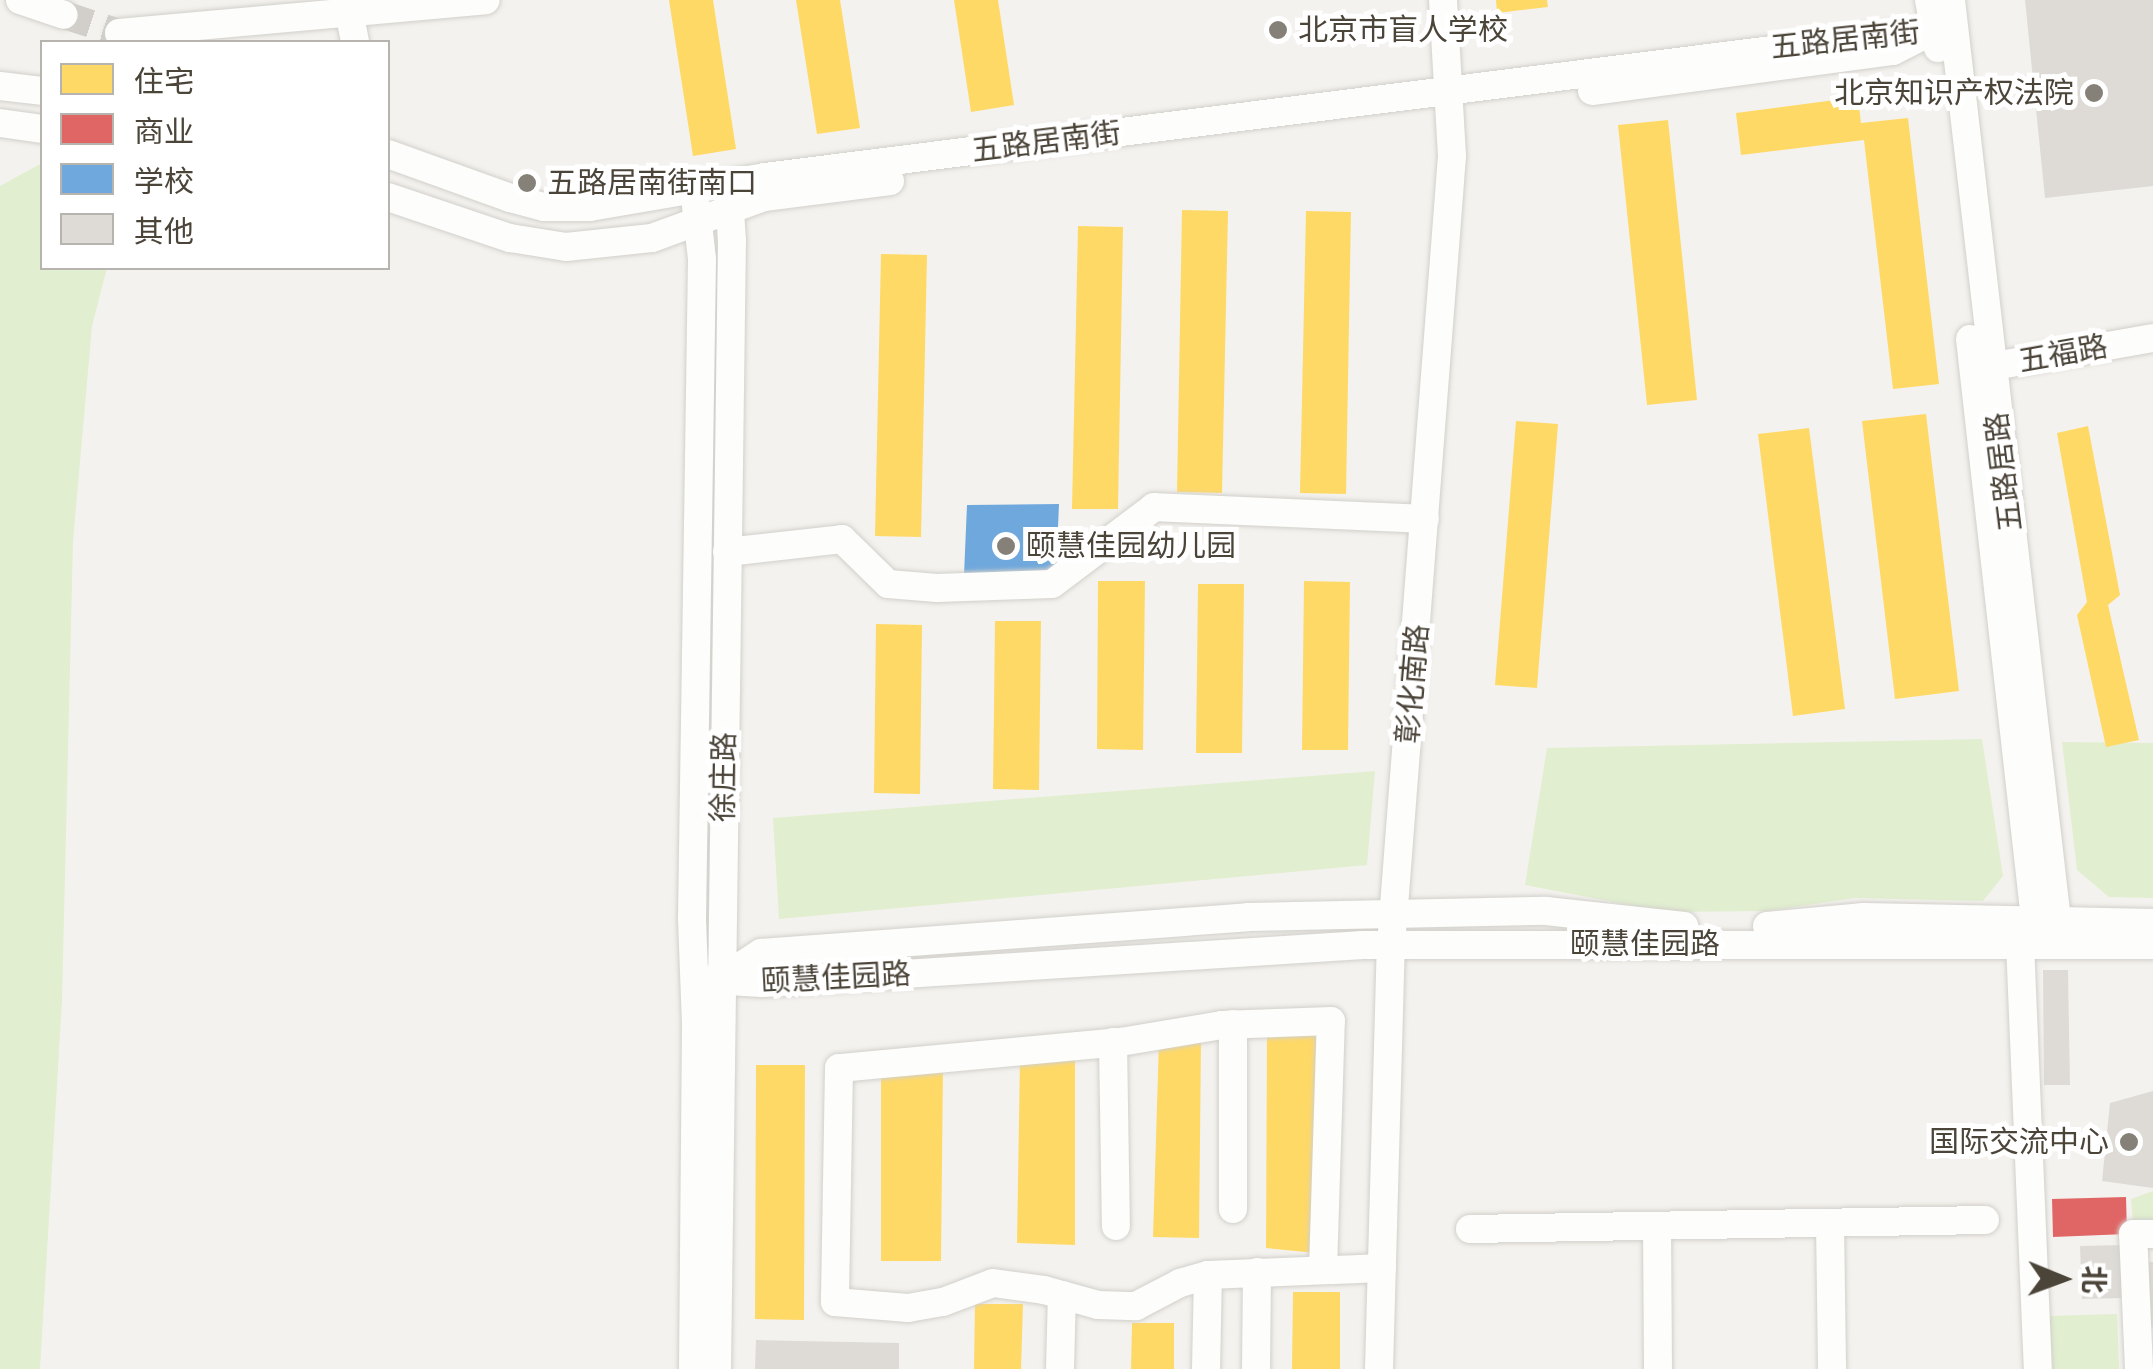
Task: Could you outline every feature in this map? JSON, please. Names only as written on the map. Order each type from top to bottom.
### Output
[{"type":"street","points":[[20,0],[64,15]]},
{"type":"street","points":[[119,32],[348,7],[486,0]]},
{"type":"street","name":"彰化南路","points":[[1379,1369],[1391,945],[1426,519],[1452,108],[1443,0]]},
{"type":"street","name":"五路居路","points":[[1930,0],[1946,19],[2042,935],[2038,1369]]},
{"type":"street","points":[[348,7],[355,40]]},
{"type":"street","name":"五路居南街","points":[[390,155],[544,207],[590,207],[694,191],[764,197],[1893,51],[1946,19]]},
{"type":"street","name":"五路居南街","points":[[390,198],[536,245],[566,247],[652,238],[698,222],[729,197],[1884,32],[1946,19]]},
{"type":"street","points":[[0,86],[40,91]]},
{"type":"street","points":[[0,123],[40,129]]},
{"type":"street","name":"徐庄路","points":[[694,191],[702,259],[708,979],[717,1369]]},
{"type":"street","name":"徐庄路","points":[[693,1369],[727,552],[729,197]]},
{"type":"street","name":"五福路","points":[[1982,368],[2153,338]]},
{"type":"street","points":[[727,552],[842,539],[888,584],[937,588],[1052,584],[1154,506],[1426,519]]},
{"type":"street","name":"颐慧佳园路","points":[[708,979],[761,952],[1248,917],[1546,912],[1656,926],[1788,926],[1864,917],[2153,945]]},
{"type":"street","name":"颐慧佳园路","points":[[708,979],[762,983],[1391,945],[2042,935],[2153,923]]},
{"type":"street","points":[[1323,1270],[1331,1021],[1233,1024],[1113,1042],[839,1068],[835,1302],[908,1308],[943,1302],[993,1283],[1098,1305],[1136,1306],[1180,1283],[1208,1276],[1382,1268]]},
{"type":"street","points":[[1232,1209],[1233,1024]]},
{"type":"street","points":[[1113,1042],[1116,1226]]},
{"type":"street","points":[[1470,1228],[1985,1220]]},
{"type":"street","points":[[1830,1223],[1832,1369]]},
{"type":"street","points":[[1657,1226],[1658,1369]]},
{"type":"street","points":[[2139,1369],[2132,1234],[2153,1234]]},
{"type":"street","points":[[1256,1272],[1256,1369]]},
{"type":"street","points":[[1206,1369],[1208,1276]]},
{"type":"street","points":[[1060,1369],[1062,1295]]},
{"type":"green space","points":[[40,164],[40,270],[106,270],[92,326],[73,541],[62,1001],[40,1369],[0,1369],[0,186]]},
{"type":"green space","points":[[1982,739],[2003,876],[1983,901],[1855,898],[1767,911],[1666,912],[1525,885],[1547,748]]},
{"type":"green space","points":[[2062,742],[2153,743],[2153,898],[2109,897],[2077,870]]},
{"type":"green space","points":[[1375,771],[1367,865],[779,919],[773,818]]},
{"type":"green space","points":[[2153,1191],[2153,1231],[2134,1232],[2131,1199]]},
{"type":"green space","points":[[2117,1314],[2119,1369],[2048,1369],[2046,1316]]},
{"type":"building: 住宅","points":[[669,0],[713,0],[736,149],[693,156]]},
{"type":"building: 住宅","points":[[796,0],[840,0],[860,128],[817,134]]},
{"type":"building: 住宅","points":[[954,0],[998,0],[1014,105],[971,112]]},
{"type":"building: 住宅","points":[[1496,0],[1547,0],[1548,7],[1497,13]]},
{"type":"building: 住宅","points":[[1858,97],[1861,123],[1908,118],[1939,384],[1893,389],[1864,140],[1741,155],[1736,113]]},
{"type":"building: 住宅","points":[[1668,120],[1697,400],[1647,405],[1618,125]]},
{"type":"building: 住宅","points":[[1182,210],[1228,211],[1222,493],[1177,492]]},
{"type":"building: 住宅","points":[[1306,211],[1351,212],[1346,494],[1300,493]]},
{"type":"building: 住宅","points":[[1078,226],[1123,227],[1118,509],[1072,509]]},
{"type":"building: 住宅","points":[[881,254],[927,255],[921,537],[875,536]]},
{"type":"building: 住宅","points":[[1926,414],[1959,691],[1895,699],[1862,421]]},
{"type":"building: 住宅","points":[[1516,421],[1558,424],[1537,688],[1495,685]]},
{"type":"building: 住宅","points":[[2088,426],[2120,595],[2108,605],[2139,740],[2106,747],[2077,615],[2087,602],[2057,433]]},
{"type":"building: 住宅","points":[[1809,428],[1845,709],[1793,716],[1758,434]]},
{"type":"building: 住宅","points":[[1098,581],[1145,581],[1143,750],[1097,749]]},
{"type":"building: 住宅","points":[[1304,581],[1350,582],[1348,750],[1302,750]]},
{"type":"building: 住宅","points":[[1198,584],[1244,584],[1242,753],[1196,753]]},
{"type":"building: 住宅","points":[[995,621],[1041,621],[1039,790],[993,789]]},
{"type":"building: 住宅","points":[[876,624],[922,625],[920,794],[874,793]]},
{"type":"building: 住宅","points":[[1319,1029],[1316,1253],[1266,1248],[1267,1033]]},
{"type":"building: 住宅","points":[[1201,1039],[1199,1238],[1153,1237],[1159,1040]]},
{"type":"building: 住宅","points":[[1075,1057],[1075,1245],[1017,1243],[1020,1058]]},
{"type":"building: 住宅","points":[[756,1065],[805,1065],[804,1320],[755,1319]]},
{"type":"building: 住宅","points":[[943,1066],[941,1261],[881,1261],[881,1069]]},
{"type":"building: 住宅","points":[[1293,1292],[1340,1292],[1340,1369],[1292,1369]]},
{"type":"building: 住宅","points":[[975,1304],[1023,1304],[1021,1369],[974,1369]]},
{"type":"building: 住宅","points":[[1132,1323],[1174,1323],[1174,1369],[1131,1369]]},
{"type":"building: 商业","points":[[2126,1197],[2127,1234],[2053,1237],[2052,1199]]},
{"type":"building: 学校","points":[[1059,504],[1056,573],[964,575],[967,505]]},
{"type":"building: 其他","name":"北京知识产权法院","points":[[2025,0],[2153,0],[2153,186],[2045,198]]},
{"type":"building: 其他","points":[[2043,970],[2068,970],[2070,1085],[2044,1085]]},
{"type":"building: 其他","name":"国际交流中心","points":[[2153,1091],[2153,1188],[2102,1181],[2110,1103]]},
{"type":"building: 其他","points":[[2121,1245],[2123,1298],[2082,1299],[2080,1246]]},
{"type":"building: 其他","points":[[2148,1262],[2153,1262],[2153,1327],[2150,1327]]},
{"type":"building: 其他","points":[[756,1340],[899,1343],[899,1369],[755,1369]]},
{"type":"tunnel","points":[[64,15],[119,33]]},
{"type":"place","name":"北京市盲人学校","points":[[1278,30]]},
{"type":"place","name":"北京知识产权法院","points":[[2094,93]]},
{"type":"place","name":"五路居南街南口","points":[[527,183]]},
{"type":"place","name":"颐慧佳园幼儿园","points":[[1006,546]]},
{"type":"place","name":"国际交流中心","points":[[2129,1142]]}]
